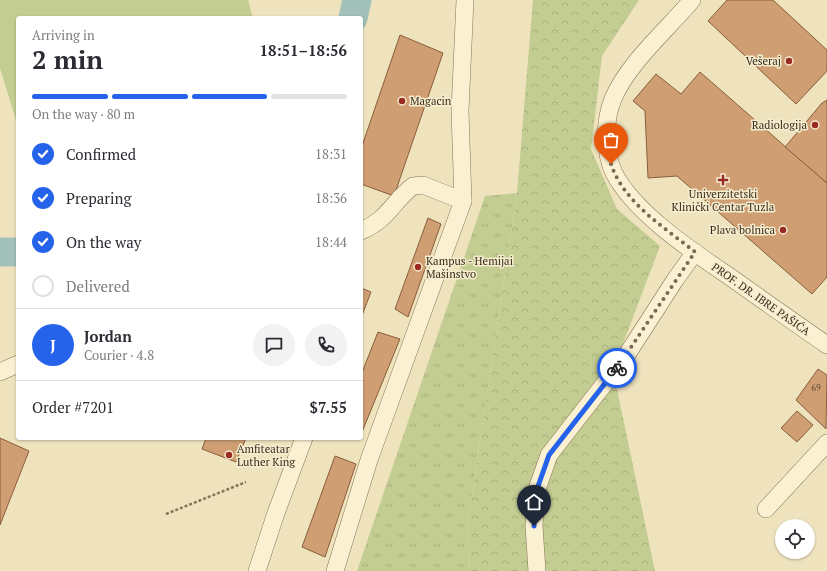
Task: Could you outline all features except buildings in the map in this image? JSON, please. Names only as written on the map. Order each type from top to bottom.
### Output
[{"type":"street","points":[[335,571],[369,460],[463,201],[460,111],[465,0]]},
{"type":"street","name":"PROF. DR. IBRE PAŠIĆA","points":[[692,0],[642,58],[618,90],[613,100],[607,143],[608,156],[614,172],[624,189],[643,210],[695,252],[827,345]]},
{"type":"street","points":[[363,229],[388,214],[413,186],[423,185],[463,201]]},
{"type":"street","points":[[536,571],[534,526],[536,492],[549,455],[626,356],[695,252]]},
{"type":"street","points":[[0,372],[16,365]]},
{"type":"street","points":[[257,571],[276,513],[303,440]]},
{"type":"street","points":[[766,509],[827,443]]},
{"type":"path","points":[[166,514],[246,482]]},
{"type":"green space","points":[[0,0],[248,0],[252,16],[16,16],[16,120],[0,68]]},
{"type":"green space","points":[[533,0],[639,0],[602,56],[591,149],[617,209],[660,246],[613,370],[655,571],[470,571],[468,522],[517,193]]},
{"type":"green space","points":[[517,193],[468,522],[470,571],[357,571],[485,196]]},
{"type":"waterway","points":[[353,16],[357,0]]},
{"type":"waterway","points":[[0,252],[16,252]]},
{"type":"way so far","points":[[611,164],[624,189],[643,210],[695,252],[617,368]]},
{"type":"place","name":"Vešeraj","points":[[789,61]]},
{"type":"place","name":"Magacin","points":[[402,101]]},
{"type":"place","name":"Radiologija","points":[[815,125]]},
{"type":"place","name":"Univerzitetski Klinički Centar Tuzla","points":[[723,180]]},
{"type":"place","name":"Plava bolnica","points":[[783,230]]},
{"type":"place","name":"Kampus - Hemijai Mašinstvo","points":[[418,267]]},
{"type":"place","name":"Amfiteatar Luther King","points":[[229,455]]},
{"type":"route","points":[[534,526],[536,492],[549,455],[617,368]]}]
